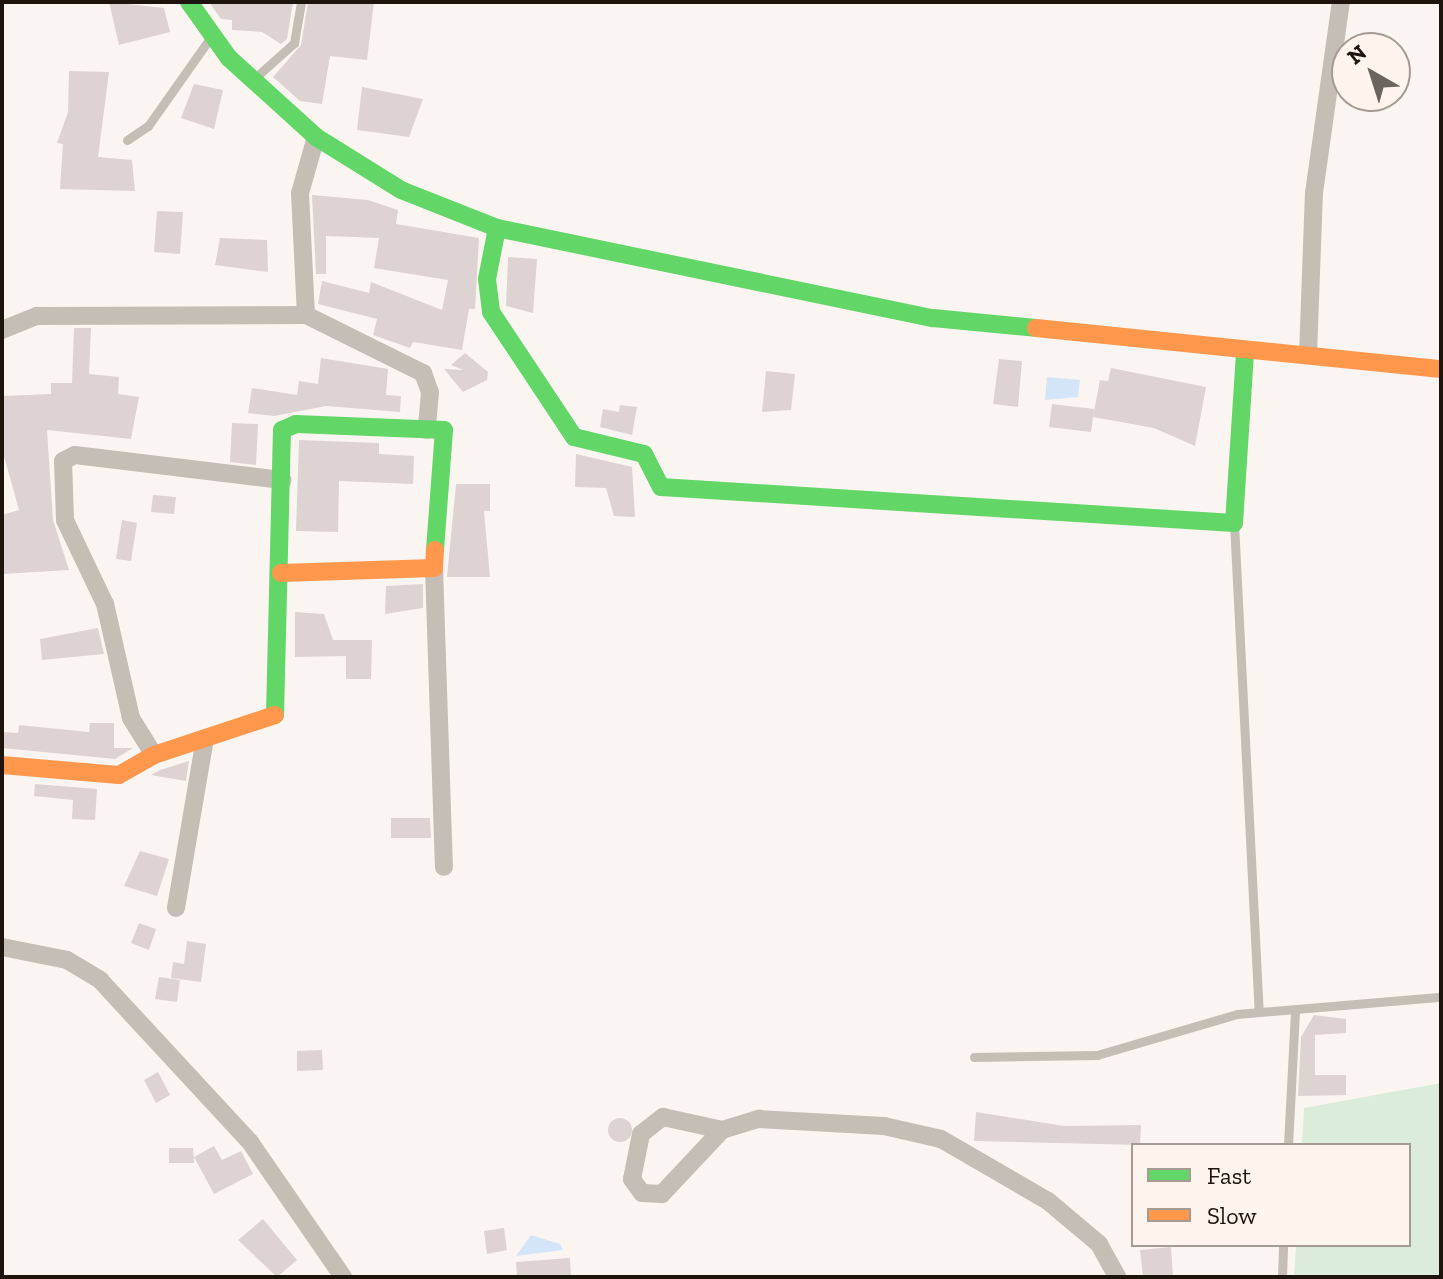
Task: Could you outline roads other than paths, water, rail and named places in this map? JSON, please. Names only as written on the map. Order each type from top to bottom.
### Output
[{"type":"street","points":[[189,2],[212,36],[253,80],[316,137],[368,171],[497,228],[933,318],[1245,353],[1308,355],[1441,369]]},
{"type":"street","points":[[1308,355],[1314,193],[1341,2]]},
{"type":"street","points":[[306,315],[300,193],[316,137]]},
{"type":"street","points":[[497,228],[487,279],[497,321],[574,437],[644,454],[661,487],[1234,523],[1245,353]]},
{"type":"street","points":[[5,325],[37,316],[306,315],[423,373],[430,392],[427,430]]},
{"type":"street","points":[[2,765],[119,775],[154,755],[204,744],[277,713],[286,425],[444,430],[434,568],[444,867]]},
{"type":"street","points":[[154,755],[131,718],[109,617],[65,520],[63,461],[75,455],[282,480]]},
{"type":"street","points":[[281,573],[434,568]]},
{"type":"street","points":[[176,908],[204,744]]},
{"type":"street","points":[[2,947],[67,960],[100,980],[250,1142],[343,1277]]},
{"type":"street","points":[[722,1130],[662,1194],[642,1193],[632,1179],[641,1134],[663,1117],[722,1130],[759,1119],[884,1126],[941,1139],[1079,1223],[1117,1277]]},
{"type":"lane","points":[[253,80],[294,43],[301,2]]},
{"type":"lane","points":[[127,140],[148,126],[212,36]]},
{"type":"lane","points":[[1234,523],[1259,1011]]},
{"type":"lane","points":[[974,1057],[1097,1055],[1259,1011],[1295,1012],[1441,997]]},
{"type":"lane","points":[[1288,1143],[1295,1012]]},
{"type":"lane","points":[[1282,1277],[1283,1247]]},
{"type":"water","points":[[1047,377],[1080,380],[1078,397],[1045,400]]},
{"type":"water","points":[[531,1235],[560,1244],[563,1250],[516,1256]]}]
